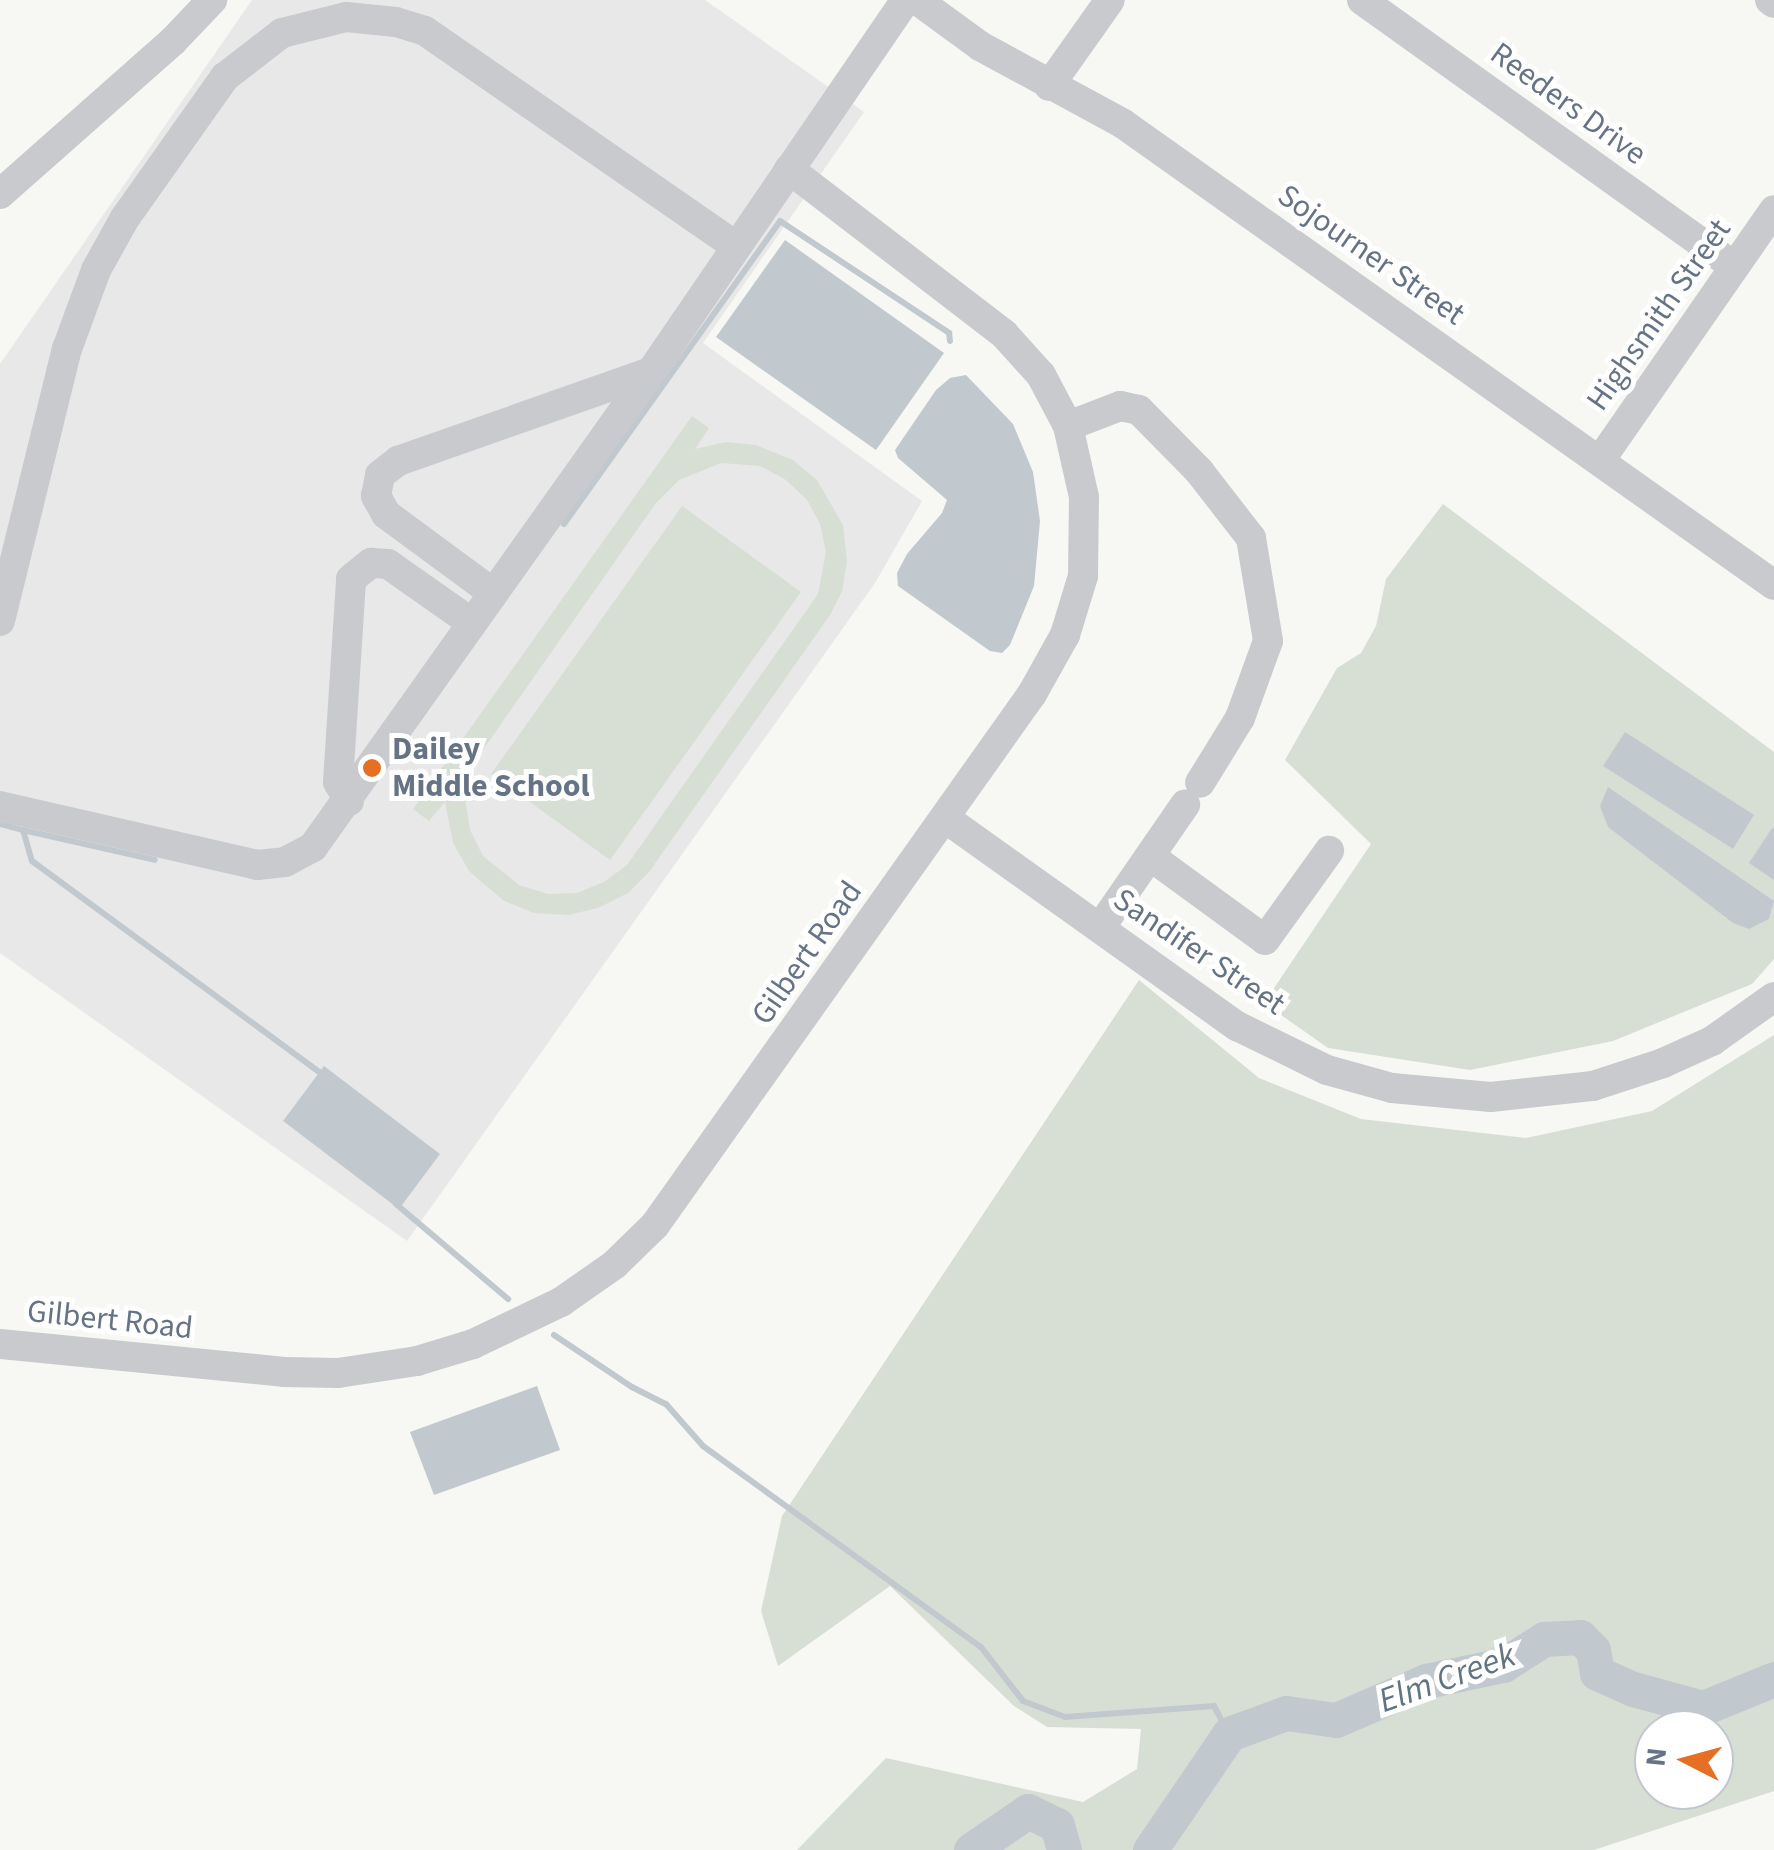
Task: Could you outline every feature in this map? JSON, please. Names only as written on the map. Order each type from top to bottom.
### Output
[{"type":"street","points":[[0,806],[266,865],[294,859],[313,847],[651,372],[906,0]]},
{"type":"street","name":"Sojourner Street","points":[[917,0],[980,46],[1122,123],[1774,585]]},
{"type":"street","points":[[1049,86],[1110,0]]},
{"type":"street","name":"Reeders Drive","points":[[1362,0],[1734,266]]},
{"type":"street","points":[[0,194],[199,4]]},
{"type":"street","points":[[0,621],[48,419],[80,308],[125,218],[225,77],[266,42],[312,22],[365,18],[412,26],[440,38],[736,246]]},
{"type":"street","name":"Gilbert Road","points":[[0,1344],[284,1372],[338,1373],[417,1361],[473,1344],[560,1302],[614,1265],[655,1225],[1051,665],[1077,606],[1087,536],[1078,460],[1068,426],[1040,375],[1004,334],[789,168]]},
{"type":"street","name":"Highsmith Street","points":[[1601,459],[1774,210]]},
{"type":"street","points":[[493,593],[386,514],[376,496],[380,475],[398,461],[651,372]]},
{"type":"street","points":[[1068,426],[1120,406],[1138,410],[1198,471],[1251,538],[1268,641],[1240,718],[1193,794],[1100,928]]},
{"type":"street","points":[[349,800],[338,782],[351,579],[365,565],[381,562],[472,623]]},
{"type":"street","name":"Sandifer Street","points":[[945,818],[1237,1026],[1327,1070],[1392,1088],[1451,1097],[1542,1095],[1593,1086],[1663,1064],[1712,1040],[1774,996]]},
{"type":"street","points":[[1150,856],[1264,940],[1330,850]]},
{"type":"shaded area","name":"Dailey Middle School","points":[[252,0],[705,0],[864,112],[703,343],[922,501],[875,583],[407,1241],[0,953],[0,364]]},
{"type":"shaded area","points":[[785,240],[944,353],[876,450],[716,337]]},
{"type":"shaded area","points":[[966,375],[1013,424],[1033,472],[1040,521],[1034,586],[1010,645],[1002,653],[990,651],[898,586],[897,573],[907,554],[942,513],[947,500],[898,458],[895,450],[936,390],[950,378]]},
{"type":"shaded area","points":[[692,416],[709,428],[695,449],[726,442],[756,445],[793,460],[817,480],[843,525],[847,561],[842,591],[830,615],[649,872],[628,893],[598,908],[568,915],[534,913],[504,901],[469,871],[453,843],[445,802],[429,821],[413,809]],"holes":[[[721,463],[760,466],[786,480],[807,500],[820,524],[826,552],[818,594],[627,865],[604,882],[577,893],[548,894],[519,885],[483,856],[470,830],[465,798],[473,764],[656,503],[679,480]]]},
{"type":"shaded area","points":[[1443,504],[1774,752],[1774,959],[1752,984],[1613,1041],[1470,1070],[1328,1048],[1264,1003],[1371,844],[1285,760],[1337,668],[1361,653],[1376,626],[1386,579]]},
{"type":"shaded area","points":[[682,506],[801,592],[610,860],[491,774]]},
{"type":"shaded area","points":[[1625,732],[1754,815],[1733,849],[1603,766]]},
{"type":"shaded area","points":[[1608,787],[1774,901],[1769,919],[1749,929],[1733,923],[1608,827],[1600,806]]},
{"type":"shaded area","points":[[1774,829],[1774,880],[1749,863]]},
{"type":"shaded area","points":[[1139,980],[1259,1078],[1361,1119],[1526,1138],[1652,1111],[1774,1035],[1774,1791],[1734,1804],[1734,1710],[1634,1710],[1634,1810],[1716,1810],[1594,1850],[797,1850],[886,1758],[1083,1802],[1137,1769],[1141,1729],[1047,1727],[1014,1706],[890,1586],[778,1666],[761,1611],[782,1516]]},
{"type":"shaded area","points":[[324,1066],[440,1154],[399,1209],[283,1121]]},
{"type":"shaded area","points":[[537,1386],[560,1450],[434,1495],[410,1432]]},
{"type":"waterway","points":[[564,524],[780,221],[949,333],[950,341]]},
{"type":"waterway","points":[[0,824],[23,830],[32,861],[323,1075]]},
{"type":"waterway","points":[[23,830],[155,860]]},
{"type":"waterway","points":[[396,1204],[508,1299]]},
{"type":"waterway","points":[[554,1335],[632,1387],[666,1404],[703,1446],[981,1647],[1023,1701],[1065,1717],[1214,1706],[1229,1734]]},
{"type":"waterway","name":"Elm Creek","points":[[1150,1850],[1229,1734],[1286,1713],[1336,1720],[1426,1681],[1503,1665],[1544,1639],[1580,1637],[1593,1650],[1597,1673],[1633,1689],[1703,1708],[1774,1679]]},
{"type":"waterway","name":"Elm Creek","points":[[971,1850],[1028,1811],[1057,1825],[1064,1850]]},
{"type":"place","name":"Dailey Middle School","points":[[372,768]]}]
